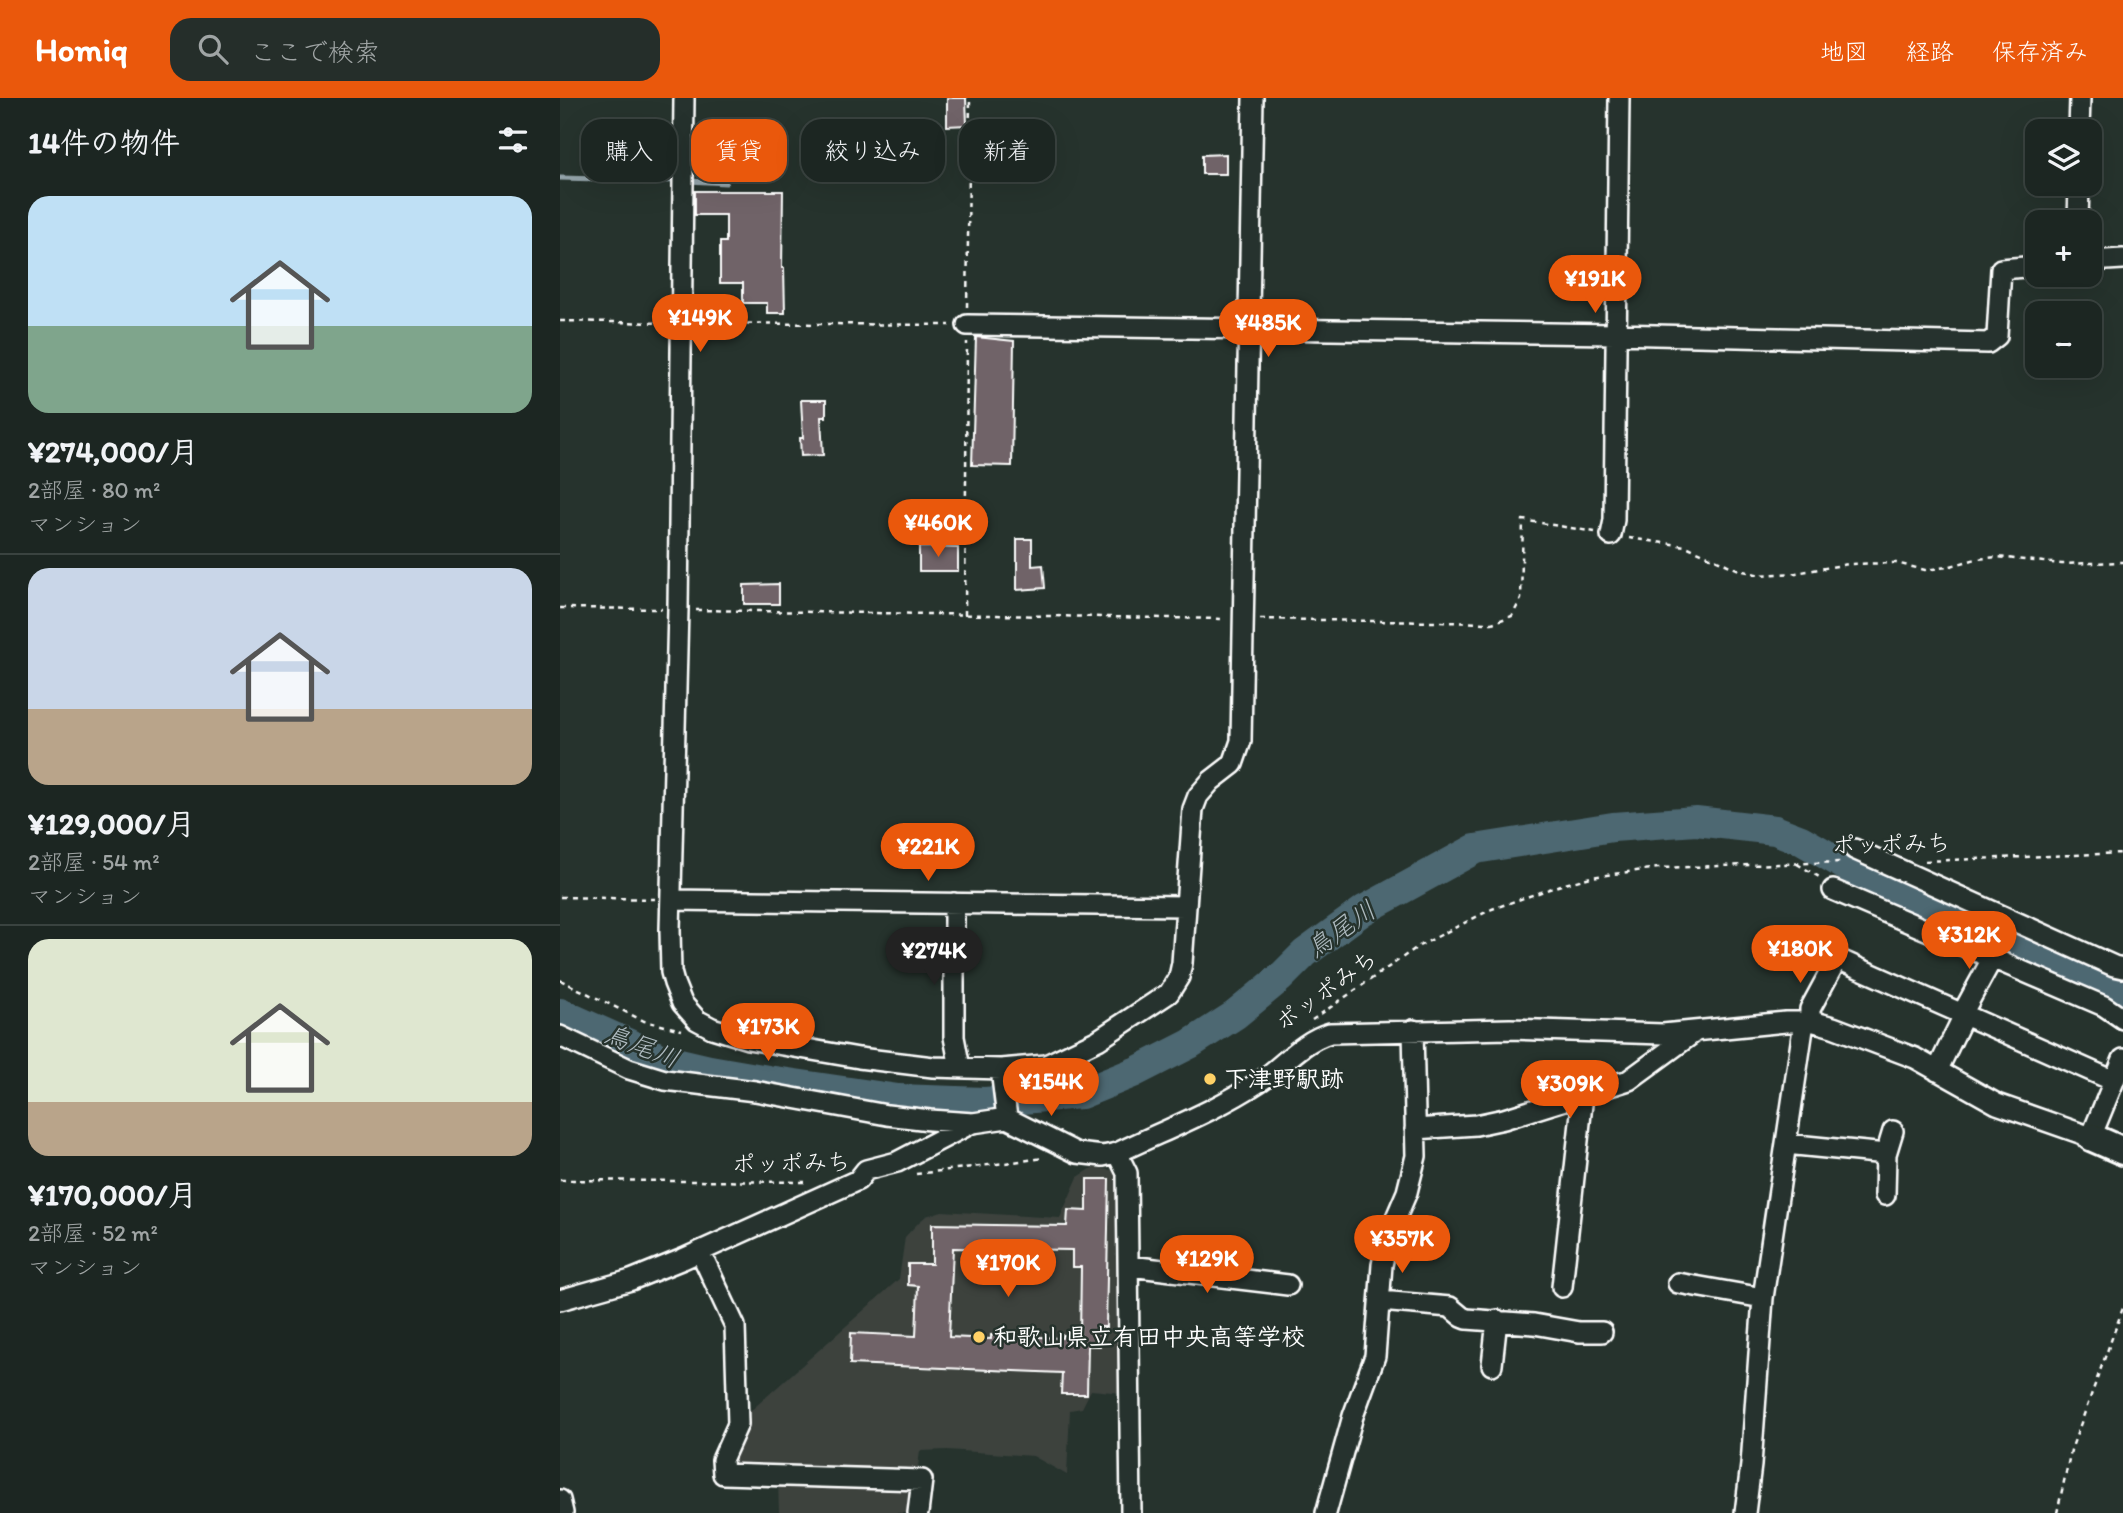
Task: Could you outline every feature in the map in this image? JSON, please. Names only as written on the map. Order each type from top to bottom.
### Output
[{"type":"street","points":[[684,98],[678,609],[671,900],[674,983],[690,1013],[697,1020],[712,1028],[748,1038],[859,1058],[1002,1074],[1046,1065],[1098,1040],[1169,993],[1179,977],[1182,962],[1193,809],[1198,796],[1211,781],[1233,764],[1241,741],[1253,98]]},
{"type":"street","points":[[1611,535],[1614,520],[1619,98]]},
{"type":"street","points":[[2079,119],[2080,98]]},
{"type":"street","points":[[2102,260],[2123,259]]},
{"type":"street","points":[[967,326],[1615,334],[1987,343],[1997,336],[2001,269],[2025,267]]},
{"type":"street","points":[[1866,857],[2123,968]]},
{"type":"street","points":[[1833,890],[2105,1006],[2123,1019]]},
{"type":"street","points":[[671,900],[1185,905]]},
{"type":"street","points":[[954,903],[954,1037],[960,1068]]},
{"type":"street","points":[[1745,1513],[1763,1298],[1807,1022],[1828,955],[1963,1014],[2120,1070],[2091,1137]]},
{"type":"street","points":[[1937,1071],[1992,959]]},
{"type":"street","points":[[560,1300],[631,1280],[701,1251],[858,1180],[866,1170],[897,1162],[973,1123],[1006,1115],[1077,1153],[1103,1156],[1118,1153],[1232,1098],[1260,1081],[1320,1036],[1330,1033],[1510,1029],[1663,1034],[1807,1022],[1859,1036],[1915,1059],[1997,1104],[2123,1151]]},
{"type":"street","points":[[1326,1513],[1353,1416],[1375,1356],[1382,1265],[1389,1234],[1412,1174],[1416,1156],[1413,1030]]},
{"type":"street","points":[[1415,1129],[1476,1125],[1504,1119],[1629,1080],[1696,1031]]},
{"type":"street","points":[[560,1036],[645,1076],[755,1091],[887,1115],[973,1123]]},
{"type":"street","points":[[1002,1074],[1006,1115]]},
{"type":"street","points":[[1562,1287],[1583,1095]]},
{"type":"street","points":[[1885,1195],[1886,1154],[1893,1131]]},
{"type":"street","points":[[1786,1144],[1886,1154]]},
{"type":"street","points":[[1118,1153],[1128,1173],[1131,1513]]},
{"type":"street","points":[[701,1251],[735,1326],[738,1424],[722,1460],[723,1474],[922,1480],[918,1513]]},
{"type":"street","points":[[1130,1266],[1288,1285]]},
{"type":"street","points":[[1678,1283],[1763,1298]]},
{"type":"street","points":[[1380,1301],[1450,1307],[1467,1319],[1497,1320],[1579,1332],[1602,1332]]},
{"type":"street","points":[[1492,1365],[1497,1320]]},
{"type":"street","points":[[560,1500],[563,1513]]},
{"type":"path","points":[[965,615],[970,98]]},
{"type":"path","points":[[560,321],[967,326]]},
{"type":"path","points":[[560,608],[1492,624],[1512,616],[1521,599],[1523,520],[1686,547],[1739,570],[1760,575],[1796,573],[1848,564],[1896,562],[1925,570],[1997,557],[2062,564],[2123,562]]},
{"type":"path","name":"ポッポみち","points":[[1924,861],[2123,853]]},
{"type":"path","name":"ポッポみち","points":[[1311,1020],[1419,946],[1492,909],[1561,885],[1602,875],[1658,868],[1798,864],[1866,857]]},
{"type":"path","points":[[560,897],[671,900]]},
{"type":"path","points":[[560,979],[644,1021],[680,1030],[712,1028]]},
{"type":"path","points":[[912,1174],[1031,1161],[1077,1153]]},
{"type":"path","name":"ポッポみち","points":[[560,1180],[770,1183],[820,1181]]},
{"type":"path","points":[[2057,1513],[2071,1450],[2123,1308]]},
{"type":"shaded area","name":"和歌山県立有田中央高等学校","points":[[1094,1167],[1111,1170],[1120,1178],[1122,1393],[1091,1390],[1082,1408],[1070,1410],[1067,1475],[1033,1456],[947,1450],[920,1451],[912,1513],[779,1513],[778,1480],[718,1480],[729,1430],[899,1279],[905,1237],[926,1216],[942,1211],[1060,1218],[1078,1177]]},
{"type":"building","points":[[947,98],[966,98],[967,119],[959,119],[959,125],[947,126]]},
{"type":"building","points":[[1226,154],[1226,174],[1202,174],[1202,155]]},
{"type":"building","points":[[695,191],[783,191],[782,268],[785,313],[767,313],[767,303],[743,303],[743,283],[720,283],[720,242],[726,242],[726,215],[695,215]]},
{"type":"building","points":[[976,337],[1014,341],[1012,466],[972,465]]},
{"type":"building","points":[[801,400],[826,400],[826,417],[821,417],[823,455],[801,456]]},
{"type":"building","points":[[1017,539],[1032,539],[1032,566],[1043,565],[1045,588],[1017,590]]},
{"type":"building","points":[[919,547],[958,548],[958,571],[919,571]]},
{"type":"building","points":[[779,584],[779,604],[744,604],[744,585]]},
{"type":"building","points":[[1087,1179],[1109,1179],[1106,1327],[1100,1327],[1100,1346],[1088,1346],[1087,1394],[1061,1394],[1062,1373],[850,1364],[851,1333],[916,1336],[918,1286],[908,1285],[908,1264],[932,1264],[932,1224],[1067,1226],[1068,1210],[1087,1211]],"holes":[[[953,1248],[1072,1250],[1072,1267],[1081,1267],[1080,1335],[1063,1335],[1062,1338],[991,1335],[991,1339],[949,1337]]]},
{"type":"waterway","points":[[560,178],[678,181]]},
{"type":"waterway","points":[[688,181],[726,183]]},
{"type":"waterway","name":"鳥尾川","points":[[560,1013],[663,1059],[768,1080],[898,1099],[985,1102],[1081,1094],[1135,1072],[1190,1044],[1235,1015],[1280,978],[1305,953],[1364,910],[1475,849],[1613,827],[1696,821],[1775,830],[1801,840],[1884,888],[1931,911],[2123,996]]},
{"type":"place","name":"下津野駅跡","points":[[1210,1079]]},
{"type":"place","name":"和歌山県立有田中央高等学校","points":[[979,1337]]}]
